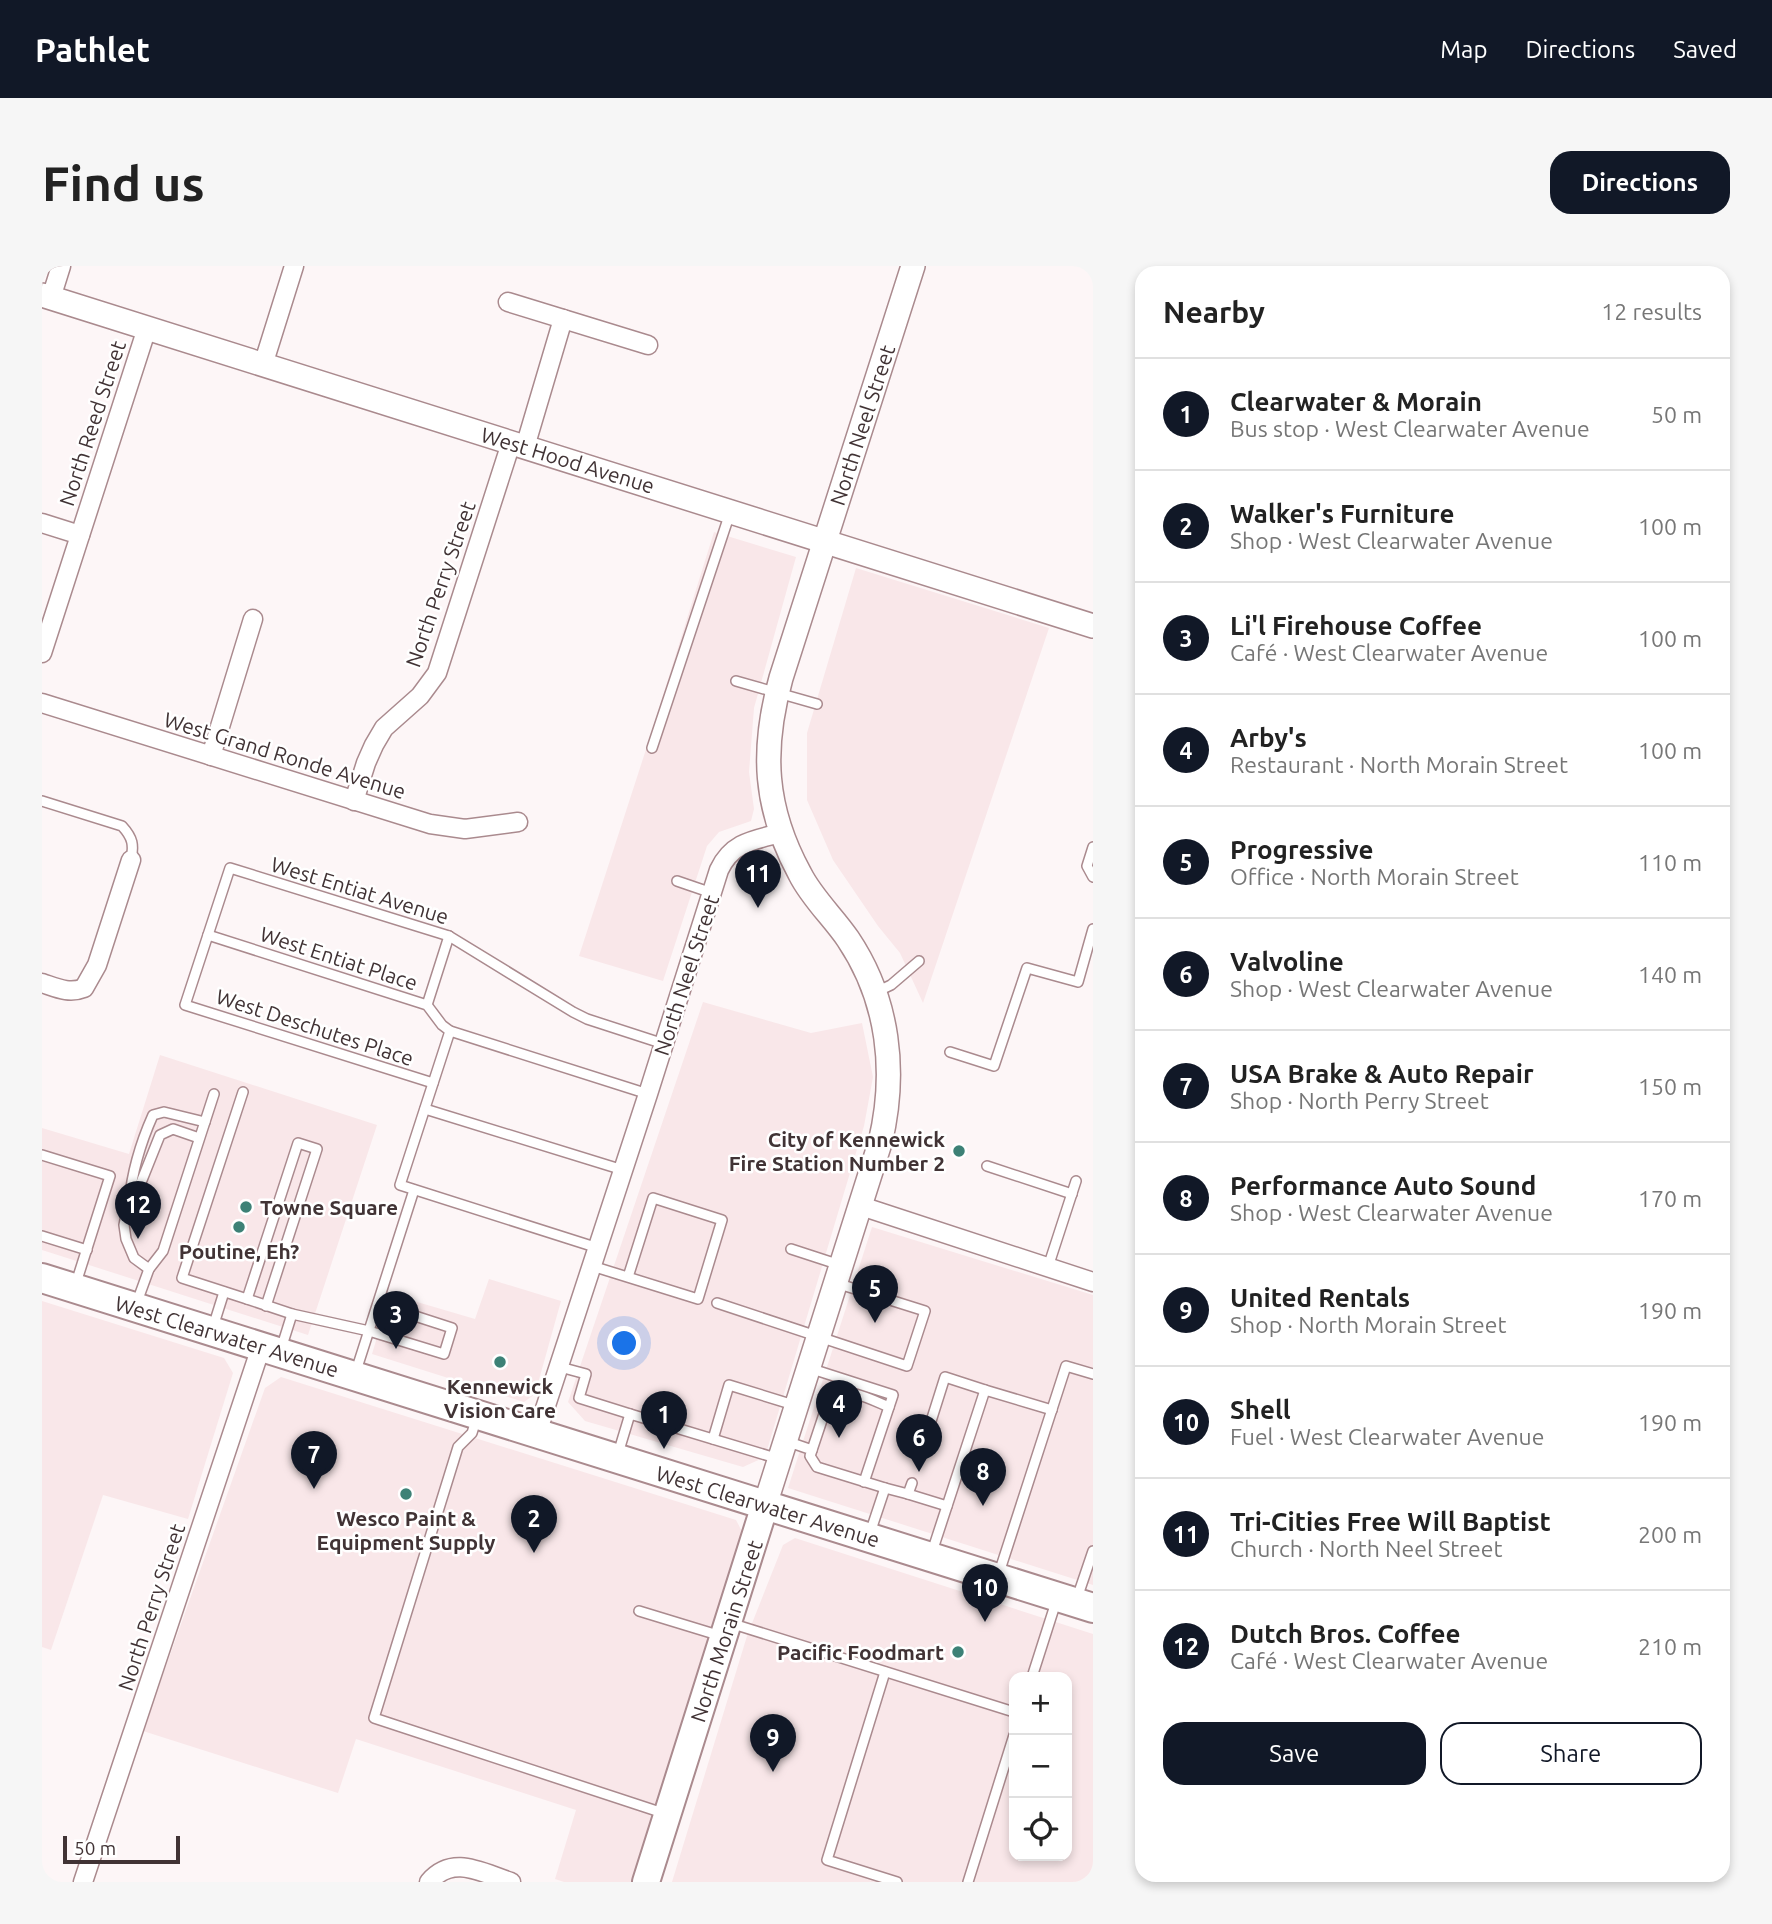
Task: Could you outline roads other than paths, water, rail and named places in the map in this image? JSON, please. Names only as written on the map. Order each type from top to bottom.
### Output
[{"type":"main road","name":"West Clearwater Avenue","points":[[42,1278],[1075,1602]]},
{"type":"main road","name":"North Morain Street","points":[[646,1882],[765,1505]]},
{"type":"street","points":[[46,297],[61,266]]},
{"type":"street","points":[[263,365],[294,266]]},
{"type":"street","name":"North Neel Street","points":[[537,1433],[624,1171],[719,870],[731,851],[745,843],[781,833],[774,809],[768,766],[770,725],[777,694],[913,266]]},
{"type":"street","name":"West Hood Avenue","points":[[46,297],[1093,626]]},
{"type":"street","points":[[508,302],[648,345]]},
{"type":"street","name":"North Perry Street","points":[[354,801],[370,754],[384,728],[420,696],[437,673],[563,319]]},
{"type":"street","name":"North Reed Street","points":[[42,653],[147,328]]},
{"type":"street","points":[[42,523],[80,535]]},
{"type":"street","points":[[211,756],[253,620]]},
{"type":"street","name":"West Grand Ronde Avenue","points":[[42,703],[430,824],[450,828],[478,828],[518,822]]},
{"type":"street","name":"North Morain Street","points":[[765,1505],[861,1206],[880,1143],[889,1099],[889,1057],[881,1013],[868,975],[848,939],[801,876],[781,833]]},
{"type":"street","points":[[42,983],[67,991],[84,988],[97,965],[131,860]]},
{"type":"street","points":[[861,1206],[1093,1282]]},
{"type":"street","name":"North Perry Street","points":[[83,1882],[270,1350]]},
{"type":"street","points":[[434,1877],[460,1866],[510,1882]]},
{"type":"lane","points":[[652,748],[730,512]]},
{"type":"lane","points":[[736,681],[817,704]]},
{"type":"lane","points":[[42,800],[122,826],[131,835],[134,847],[131,860]]},
{"type":"lane","points":[[1093,847],[1087,866],[1093,877]]},
{"type":"lane","name":"West Entiat Avenue","points":[[208,935],[230,868],[449,936],[573,1012],[664,1044]]},
{"type":"lane","points":[[677,881],[712,893]]},
{"type":"lane","points":[[950,1052],[994,1066],[1027,968],[1078,982],[1093,929]]},
{"type":"lane","name":"West Entiat Place","points":[[208,935],[428,1005],[442,1025],[450,1031]]},
{"type":"lane","name":"West Deschutes Place","points":[[208,935],[185,1005],[433,1083]]},
{"type":"lane","points":[[428,1005],[449,936]]},
{"type":"lane","points":[[874,993],[891,985],[919,961]]},
{"type":"lane","points":[[598,1248],[400,1185],[433,1083],[450,1031],[648,1094]]},
{"type":"lane","points":[[243,1091],[182,1278],[292,1314],[369,1331],[444,1354],[452,1328],[378,1304]]},
{"type":"lane","points":[[135,1307],[149,1269],[163,1251],[214,1094]]},
{"type":"lane","points":[[425,1109],[624,1171]]},
{"type":"lane","points":[[149,1269],[134,1258],[126,1239],[124,1225],[131,1175],[142,1139],[153,1115],[164,1112],[205,1122]]},
{"type":"lane","points":[[128,1206],[140,1185],[160,1135],[173,1129],[199,1138]]},
{"type":"lane","points":[[247,1299],[298,1143],[317,1149],[266,1306]]},
{"type":"lane","points":[[42,1155],[110,1176],[75,1288]]},
{"type":"lane","points":[[987,1166],[1072,1194]]},
{"type":"lane","points":[[1048,1267],[1076,1181]]},
{"type":"lane","points":[[355,1376],[414,1189]]},
{"type":"lane","points":[[592,1266],[698,1299],[722,1220],[653,1198],[628,1277]]},
{"type":"lane","points":[[42,1236],[87,1250]]},
{"type":"lane","points":[[718,1303],[907,1366],[925,1311],[839,1274],[791,1248]]},
{"type":"lane","points":[[212,1331],[224,1292]]},
{"type":"lane","points":[[270,1350],[292,1314]]},
{"type":"lane","points":[[998,1578],[1066,1366],[1093,1374]]},
{"type":"lane","points":[[560,1367],[586,1374],[579,1398],[713,1439],[782,1450],[812,1450]]},
{"type":"lane","points":[[809,1367],[893,1395],[864,1482]]},
{"type":"lane","points":[[920,1456],[945,1377],[1052,1410]]},
{"type":"lane","points":[[713,1439],[729,1385],[797,1406]]},
{"type":"lane","points":[[931,1557],[985,1390]]},
{"type":"lane","points":[[889,1407],[855,1394],[836,1392],[830,1396],[810,1456],[817,1467],[947,1506]]},
{"type":"lane","points":[[617,1458],[630,1414]]},
{"type":"lane","points":[[477,1415],[472,1433],[458,1447],[374,1718],[667,1815]]},
{"type":"lane","points":[[908,1494],[912,1483]]},
{"type":"lane","points":[[869,1537],[885,1488]]},
{"type":"lane","points":[[1035,1672],[1075,1602],[1093,1550]]},
{"type":"lane","points":[[639,1611],[726,1630],[885,1672],[1009,1710]]},
{"type":"lane","points":[[885,1672],[827,1860],[897,1882]]},
{"type":"lane","points":[[968,1882],[1009,1751]]},
{"type":"place","name":"Tri-Cities Free Will Baptist","points":[[758,908]]},
{"type":"place","name":"City of Kennewick Fire Station Number 2","points":[[959,1151]]},
{"type":"place","name":"Towne Square","points":[[246,1207]]},
{"type":"place","name":"Poutine, Eh?","points":[[239,1227]]},
{"type":"place","name":"Dutch Bros. Coffee","points":[[138,1239]]},
{"type":"place","name":"Progressive","points":[[875,1323]]},
{"type":"place","name":"Li'l Firehouse Coffee","points":[[396,1349]]},
{"type":"place","name":"Kennewick Vision Care","points":[[500,1362]]},
{"type":"place","name":"Arby's","points":[[839,1438]]},
{"type":"place","name":"Clearwater & Morain","points":[[664,1449]]},
{"type":"place","name":"Valvoline","points":[[919,1472]]},
{"type":"place","name":"USA Brake & Auto Repair","points":[[314,1489]]},
{"type":"place","name":"Wesco Paint & Equipment Supply","points":[[406,1494]]},
{"type":"place","name":"Performance Auto Sound","points":[[983,1506]]},
{"type":"place","name":"Walker's Furniture","points":[[534,1553]]},
{"type":"place","name":"Shell","points":[[985,1622]]},
{"type":"place","name":"Pacific Foodmart","points":[[958,1652]]},
{"type":"place","name":"United Rentals","points":[[773,1772]]}]
